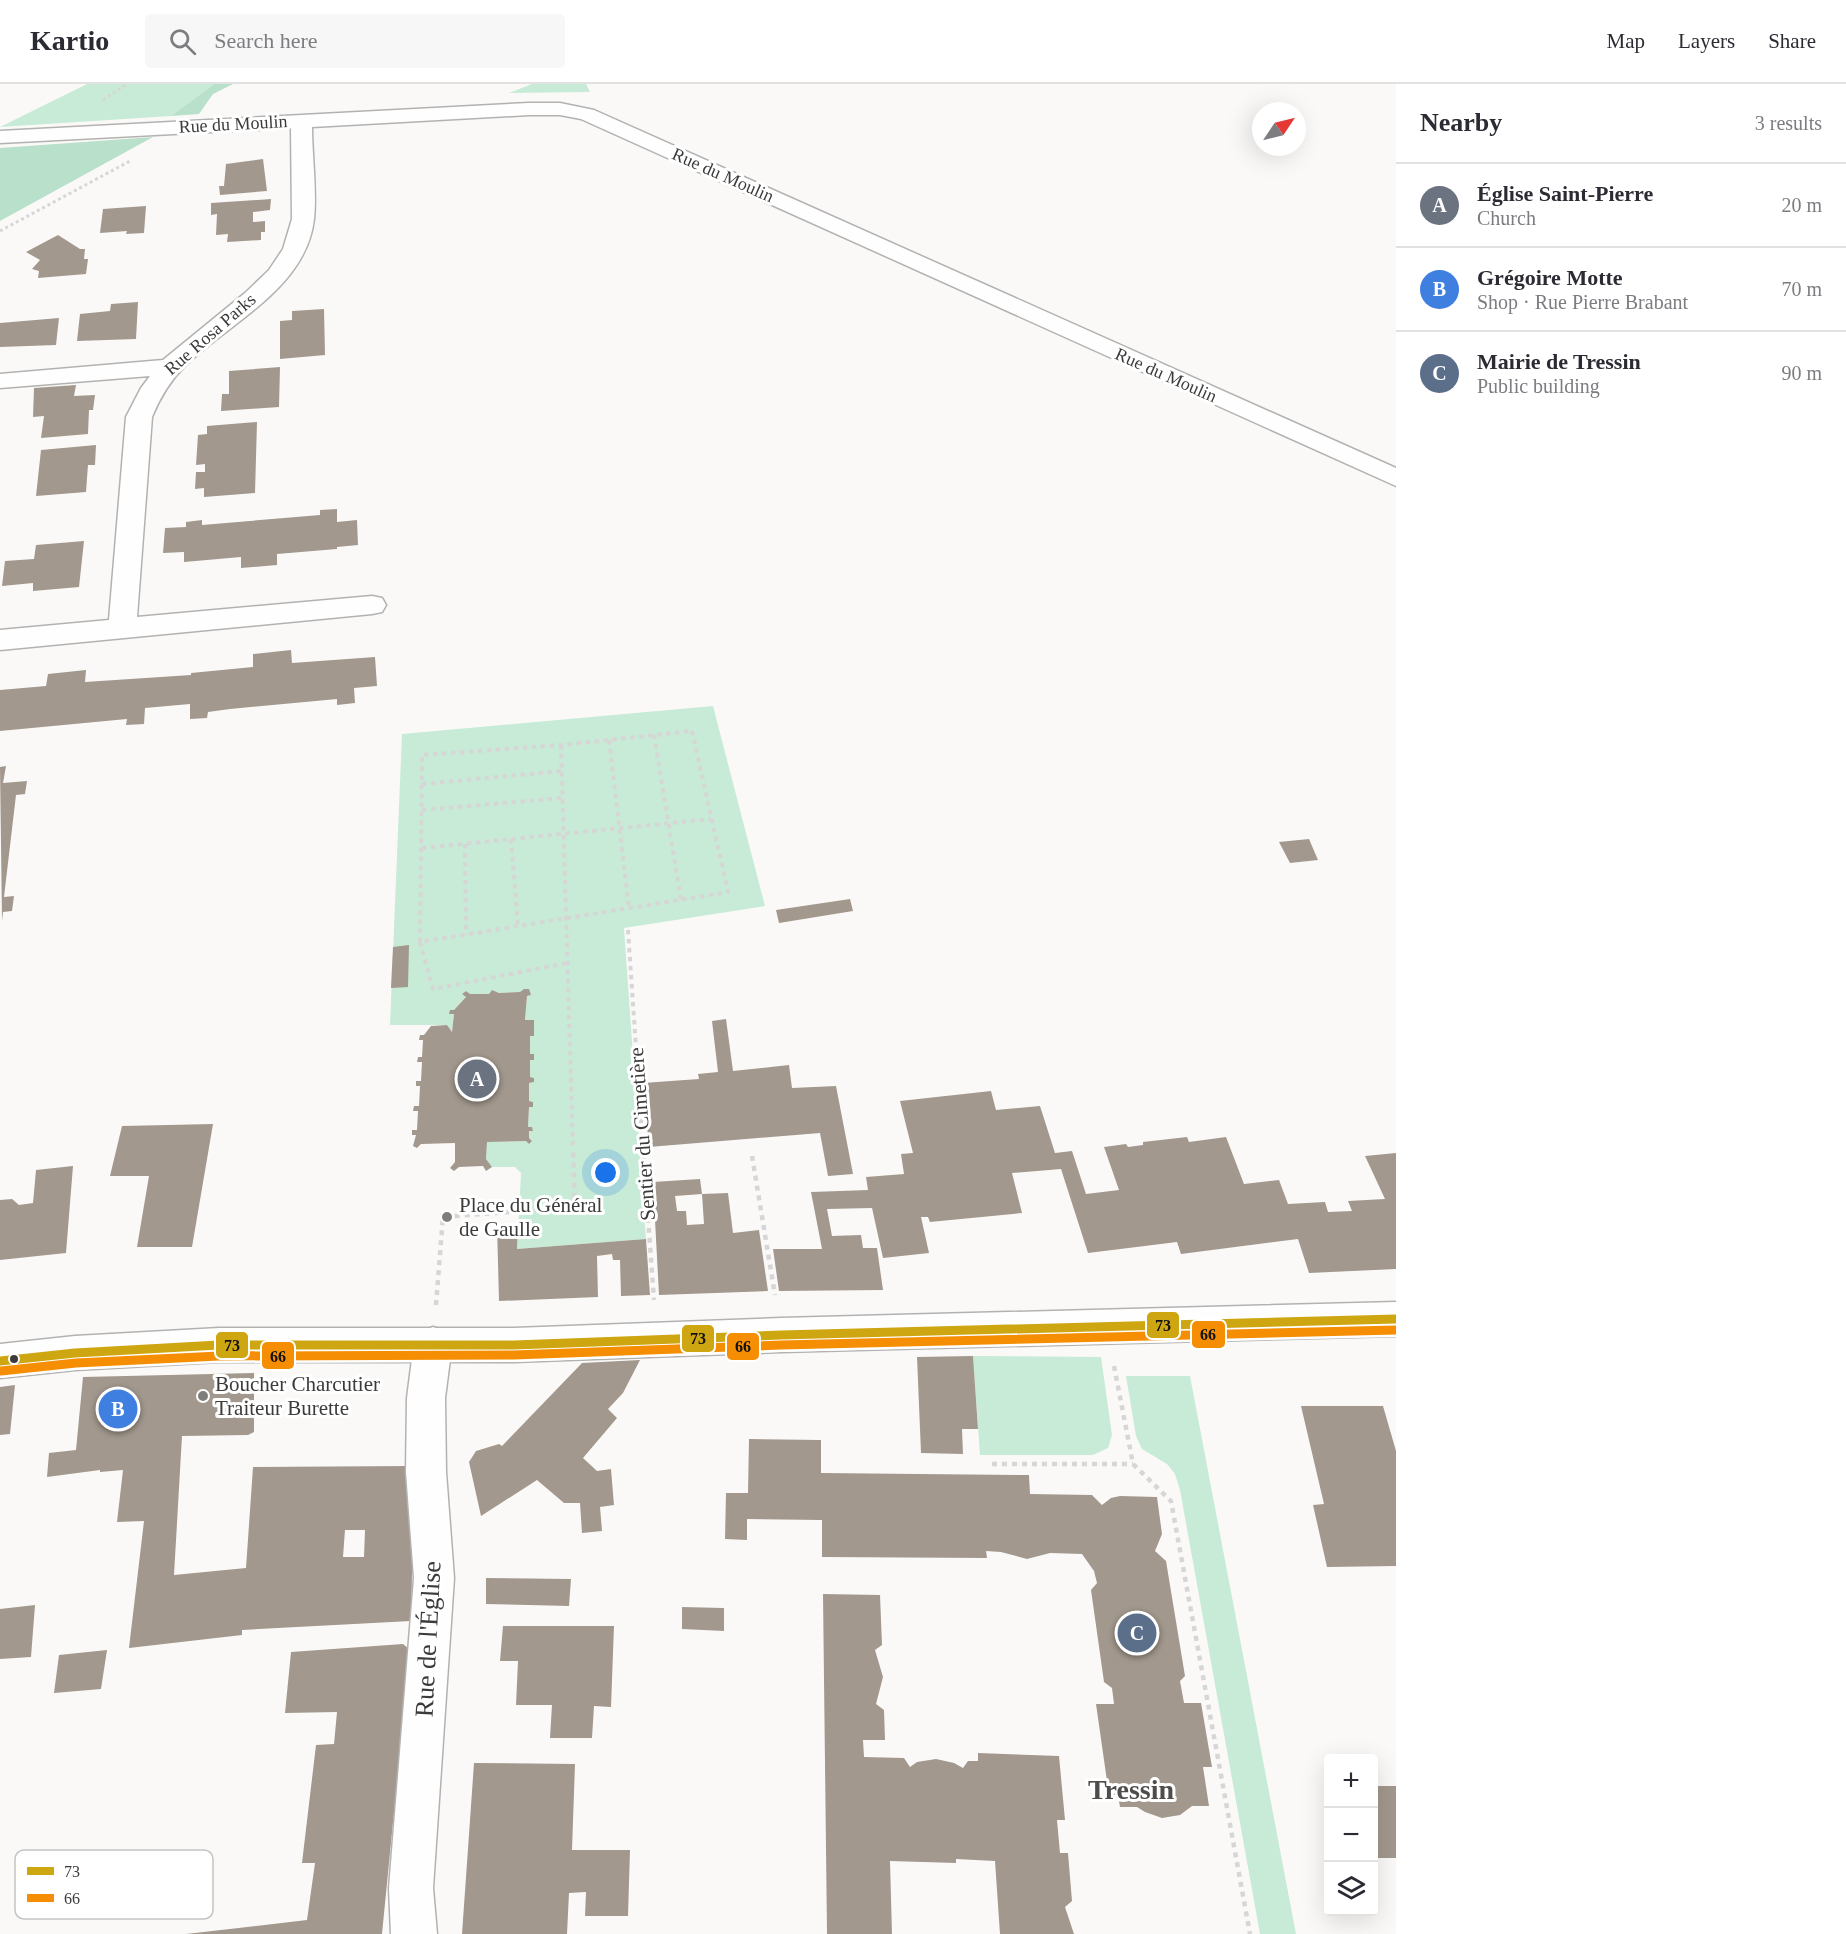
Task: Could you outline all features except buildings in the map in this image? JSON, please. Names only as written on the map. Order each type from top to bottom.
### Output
[{"type":"street","name":"Rue du Moulin","points":[[0,137],[529,109],[560,109],[587,114],[1396,478]]},
{"type":"street","name":"Rue Rosa Parks","points":[[122,628],[139,417],[148,393],[169,367],[264,287],[285,265],[298,242],[303,219],[301,121]]},
{"type":"street","points":[[0,381],[169,367]]},
{"type":"street","points":[[0,640],[372,605]]},
{"type":"street","points":[[0,1362],[75,1353],[175,1347],[514,1345],[782,1335],[1396,1319]]},
{"type":"street","name":"Rue de l'Église","points":[[414,1934],[411,1888],[434,1578],[426,1472],[426,1398],[433,1344]]},
{"type":"path","points":[[0,231],[130,161]]},
{"type":"path","points":[[420,942],[728,892],[692,731],[561,745],[422,755],[420,942],[434,988],[567,963]]},
{"type":"path","points":[[654,735],[681,900]]},
{"type":"path","points":[[609,740],[629,908]]},
{"type":"path","points":[[433,1344],[443,1217],[575,1207],[561,745]]},
{"type":"path","points":[[422,784],[562,771]]},
{"type":"path","points":[[422,810],[562,798]]},
{"type":"path","points":[[422,848],[711,819]]},
{"type":"path","points":[[511,839],[518,926]]},
{"type":"path","points":[[465,844],[466,935]]},
{"type":"path","name":"Sentier du Cimetière","points":[[628,930],[655,1339]]},
{"type":"path","points":[[752,1156],[782,1335]]},
{"type":"path","points":[[1107,1327],[1133,1464],[1171,1501],[1250,1934]]},
{"type":"path","points":[[992,1464],[1133,1464]]},
{"type":"green space","points":[[87,84],[214,84],[171,116],[0,127]]},
{"type":"green space","points":[[214,84],[233,84],[213,94],[199,114],[171,116]]},
{"type":"green space","points":[[532,84],[586,84],[590,92],[509,93]]},
{"type":"green space","points":[[153,137],[0,221],[0,148]]},
{"type":"green space","points":[[713,706],[765,906],[624,928],[646,1239],[517,1249],[521,1173],[515,1167],[492,1167],[486,1159],[487,1142],[526,1141],[529,1144],[532,1141],[529,1138],[529,1131],[533,1131],[532,1127],[528,1127],[529,1107],[533,1106],[533,1102],[529,1101],[529,1083],[534,1082],[534,1078],[530,1077],[530,1060],[534,1060],[534,1055],[530,1054],[530,1036],[534,1036],[534,1032],[525,1020],[527,996],[531,995],[528,989],[520,992],[499,993],[492,990],[489,994],[470,994],[466,991],[462,994],[466,997],[454,1010],[450,1011],[450,1014],[454,1014],[452,1032],[447,1025],[390,1025],[402,734]]},
{"type":"green space","points":[[973,1356],[1101,1357],[1112,1435],[1108,1448],[1093,1455],[980,1455]]},
{"type":"green space","points":[[1126,1376],[1190,1376],[1296,1934],[1260,1934],[1180,1490],[1175,1474],[1167,1464],[1142,1449],[1136,1436]]},
{"type":"transit line","name":"73","points":[[0,1361],[75,1353],[219,1345],[514,1345],[781,1335],[1396,1319]]},
{"type":"transit line","name":"66","points":[[1,1371],[76,1363],[219,1356],[514,1355],[781,1345],[1396,1330]]},
{"type":"place","name":"Église Saint-Pierre","points":[[477,1079]]},
{"type":"place","name":"Place du Général de Gaulle","points":[[447,1217]]},
{"type":"place","name":"Boucher Charcutier Traiteur Burette","points":[[203,1396]]},
{"type":"place","name":"Grégoire Motte","points":[[118,1409]]},
{"type":"place","name":"Mairie de Tressin","points":[[1137,1633]]},
{"type":"district","name":"Tressin","points":[[1131,1789]]}]
